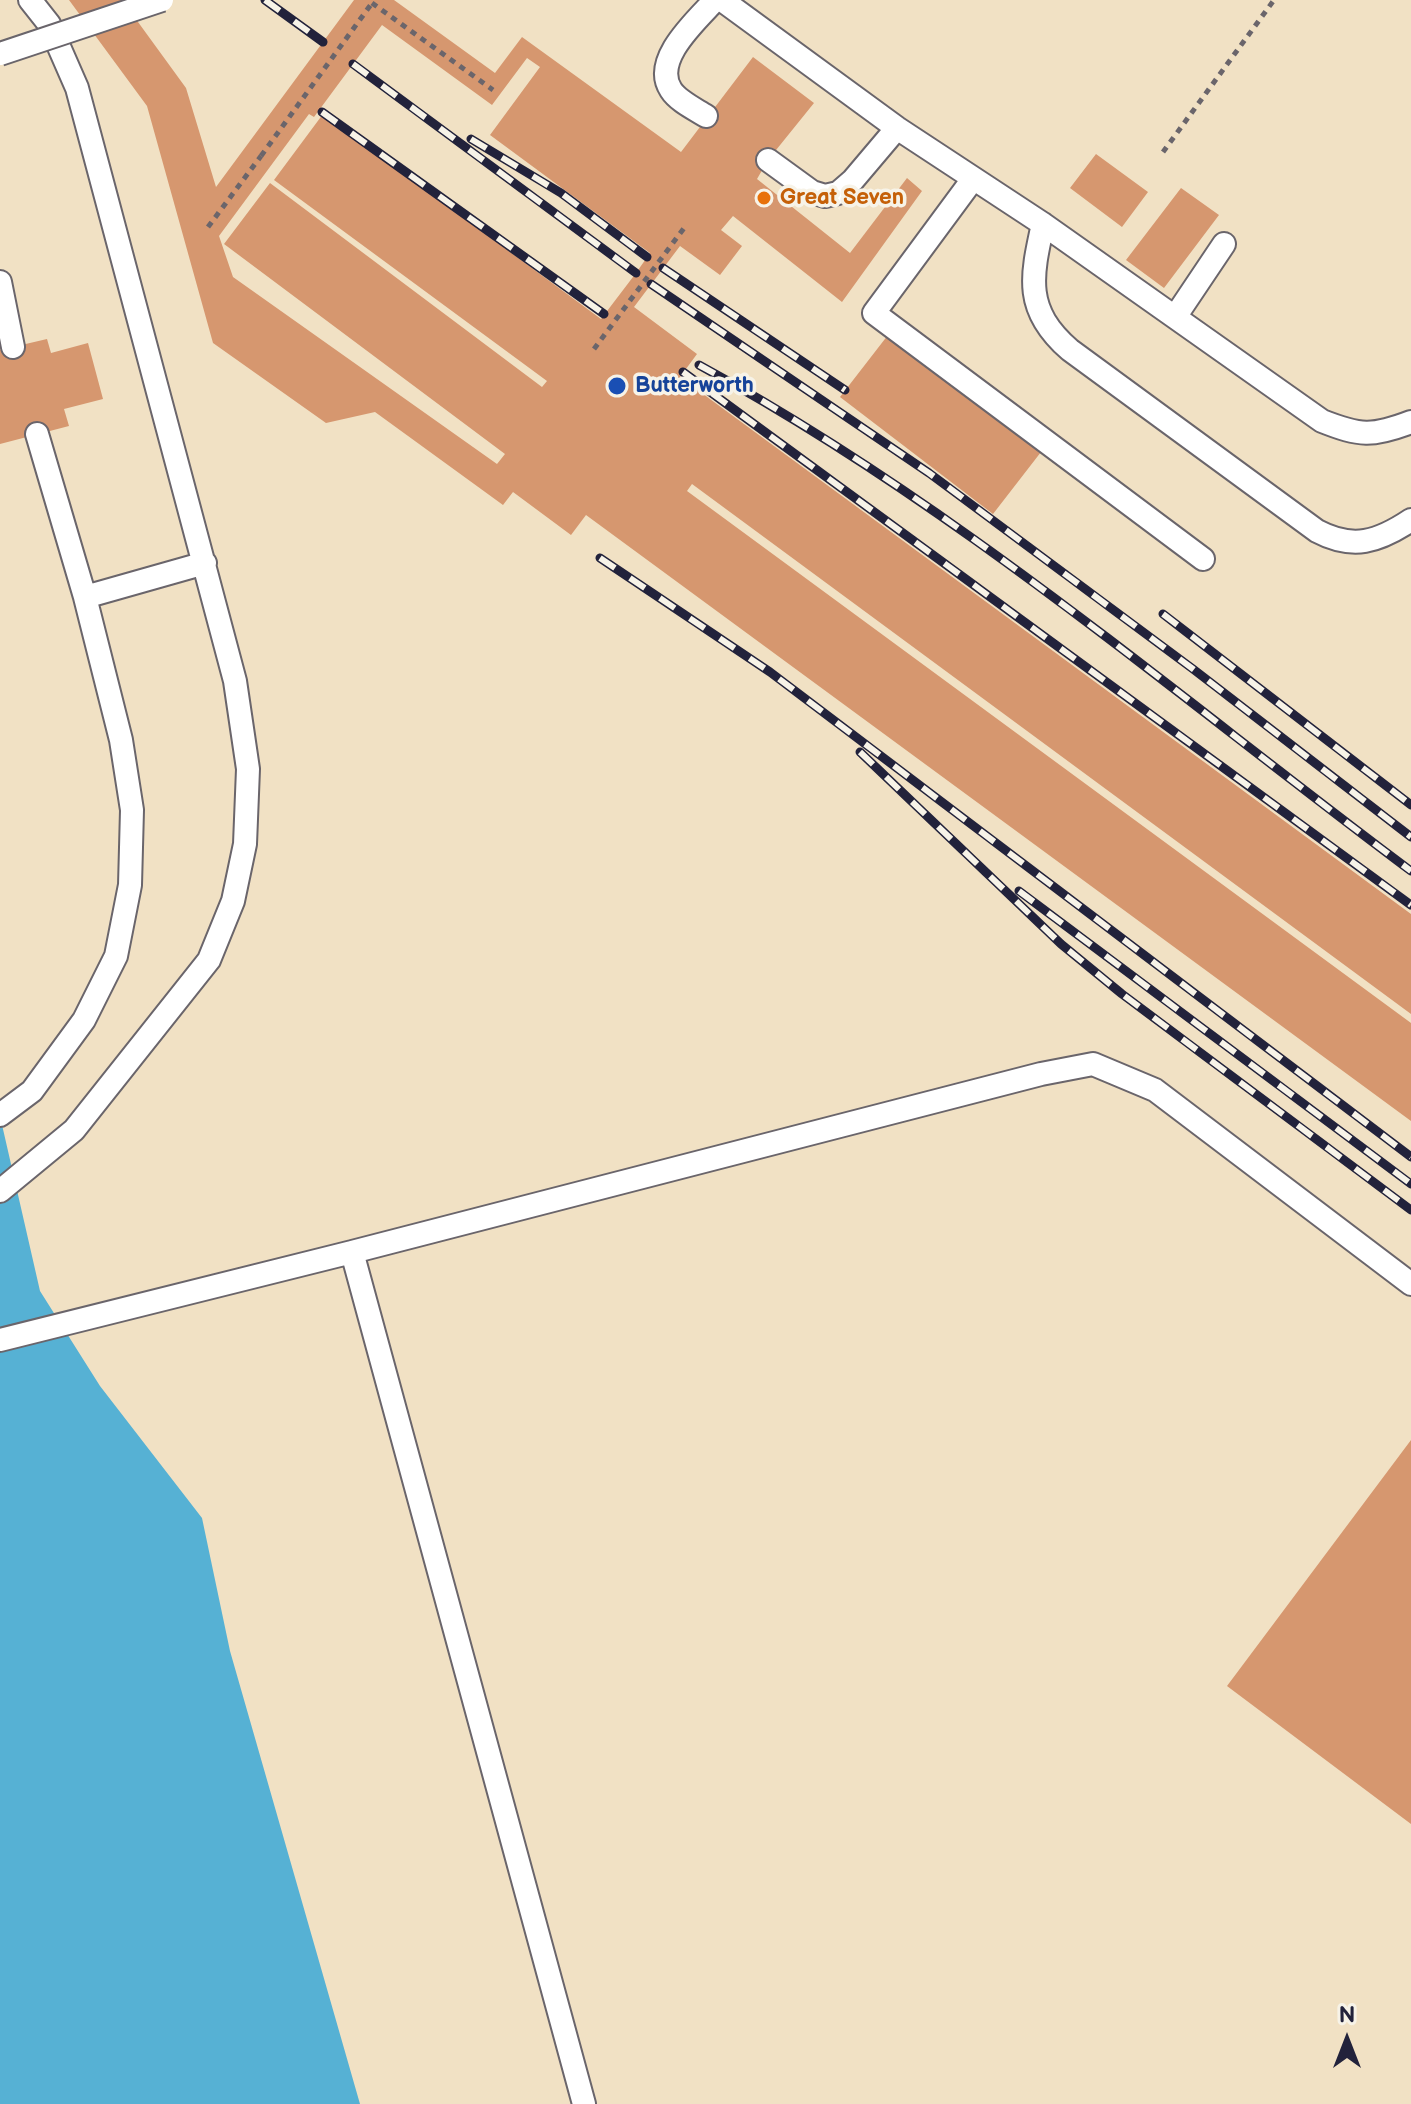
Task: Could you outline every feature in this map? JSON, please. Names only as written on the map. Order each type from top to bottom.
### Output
[{"type":"lane","points":[[0,1191],[74,1130],[209,960],[233,901],[245,844],[248,769],[235,681],[77,88],[49,24],[30,0]]},
{"type":"lane","points":[[0,54],[162,0]]},
{"type":"lane","points":[[706,116],[671,90],[666,65],[681,39],[715,0]]},
{"type":"lane","points":[[722,0],[897,128],[1043,224],[1322,421],[1354,434],[1388,431],[1411,422]]},
{"type":"lane","points":[[768,160],[812,192],[825,196],[838,193],[897,128]]},
{"type":"lane","points":[[973,179],[874,313],[1203,559]]},
{"type":"lane","points":[[1043,224],[1033,268],[1035,299],[1042,319],[1052,334],[1070,350],[1317,531],[1336,541],[1372,540],[1411,520]]},
{"type":"lane","points":[[1175,317],[1224,244]]},
{"type":"lane","points":[[0,282],[13,347]]},
{"type":"lane","points":[[0,1115],[32,1091],[84,1020],[116,956],[130,885],[132,810],[121,740],[85,597],[37,434]]},
{"type":"lane","points":[[85,597],[205,563]]},
{"type":"lane","points":[[0,1340],[1025,1078],[1093,1064],[1155,1090],[1411,1284]]},
{"type":"lane","points":[[352,1252],[584,2104]]},
{"type":"path","points":[[1163,152],[1274,0]]},
{"type":"path","points":[[208,227],[372,3],[493,90]]},
{"type":"path","points":[[594,349],[687,224]]},
{"type":"water","points":[[0,1116],[40,1291],[100,1386],[202,1518],[230,1651],[360,2104],[0,2104]]},
{"type":"building","points":[[69,0],[122,0],[186,88],[216,187],[354,0],[394,0],[495,73],[522,37],[681,152],[753,57],[814,103],[768,160],[757,179],[850,253],[907,178],[922,191],[842,302],[733,216],[721,230],[742,246],[720,275],[680,246],[634,307],[697,354],[680,377],[1411,914],[1411,1014],[692,484],[687,491],[1411,1023],[1411,1121],[586,515],[571,535],[513,492],[503,505],[375,412],[326,423],[213,343],[147,106]],"holes":[[[382,25],[492,105],[527,58],[540,67],[490,135],[650,253],[601,319],[323,114],[274,180],[547,381],[542,387],[270,183],[224,244],[505,454],[497,464],[233,277],[219,236],[309,114],[314,117]]]},
{"type":"building","points":[[1096,154],[1148,192],[1122,227],[1070,188]]},
{"type":"building","points":[[1181,188],[1219,215],[1164,288],[1126,260]]},
{"type":"building","points":[[888,335],[1041,452],[993,514],[840,397]]},
{"type":"building","points":[[47,339],[51,353],[88,343],[103,399],[64,409],[69,426],[0,444],[0,350]]},
{"type":"building","points":[[1411,1440],[1411,1824],[1227,1686]]},
{"type":"railway","points":[[265,0],[323,42]]},
{"type":"railway","points":[[353,64],[636,273]]},
{"type":"railway","points":[[322,112],[604,314]]},
{"type":"railway","points":[[471,139],[561,193],[647,257]]},
{"type":"railway","points":[[663,268],[845,390]]},
{"type":"railway","points":[[651,284],[929,473],[1193,669],[1411,837]]},
{"type":"railway","points":[[699,365],[794,420],[975,540],[1411,871]]},
{"type":"railway","points":[[683,372],[1411,905]]},
{"type":"railway","points":[[600,558],[770,672],[1411,1157]]},
{"type":"railway","points":[[1163,614],[1411,805]]},
{"type":"railway","points":[[860,752],[1061,944],[1122,994],[1411,1210]]},
{"type":"railway","points":[[1019,891],[1411,1184]]},
{"type":"place","name":"Great Seven","points":[[764,198]]},
{"type":"place","name":"Butterworth","points":[[617,386]]}]
